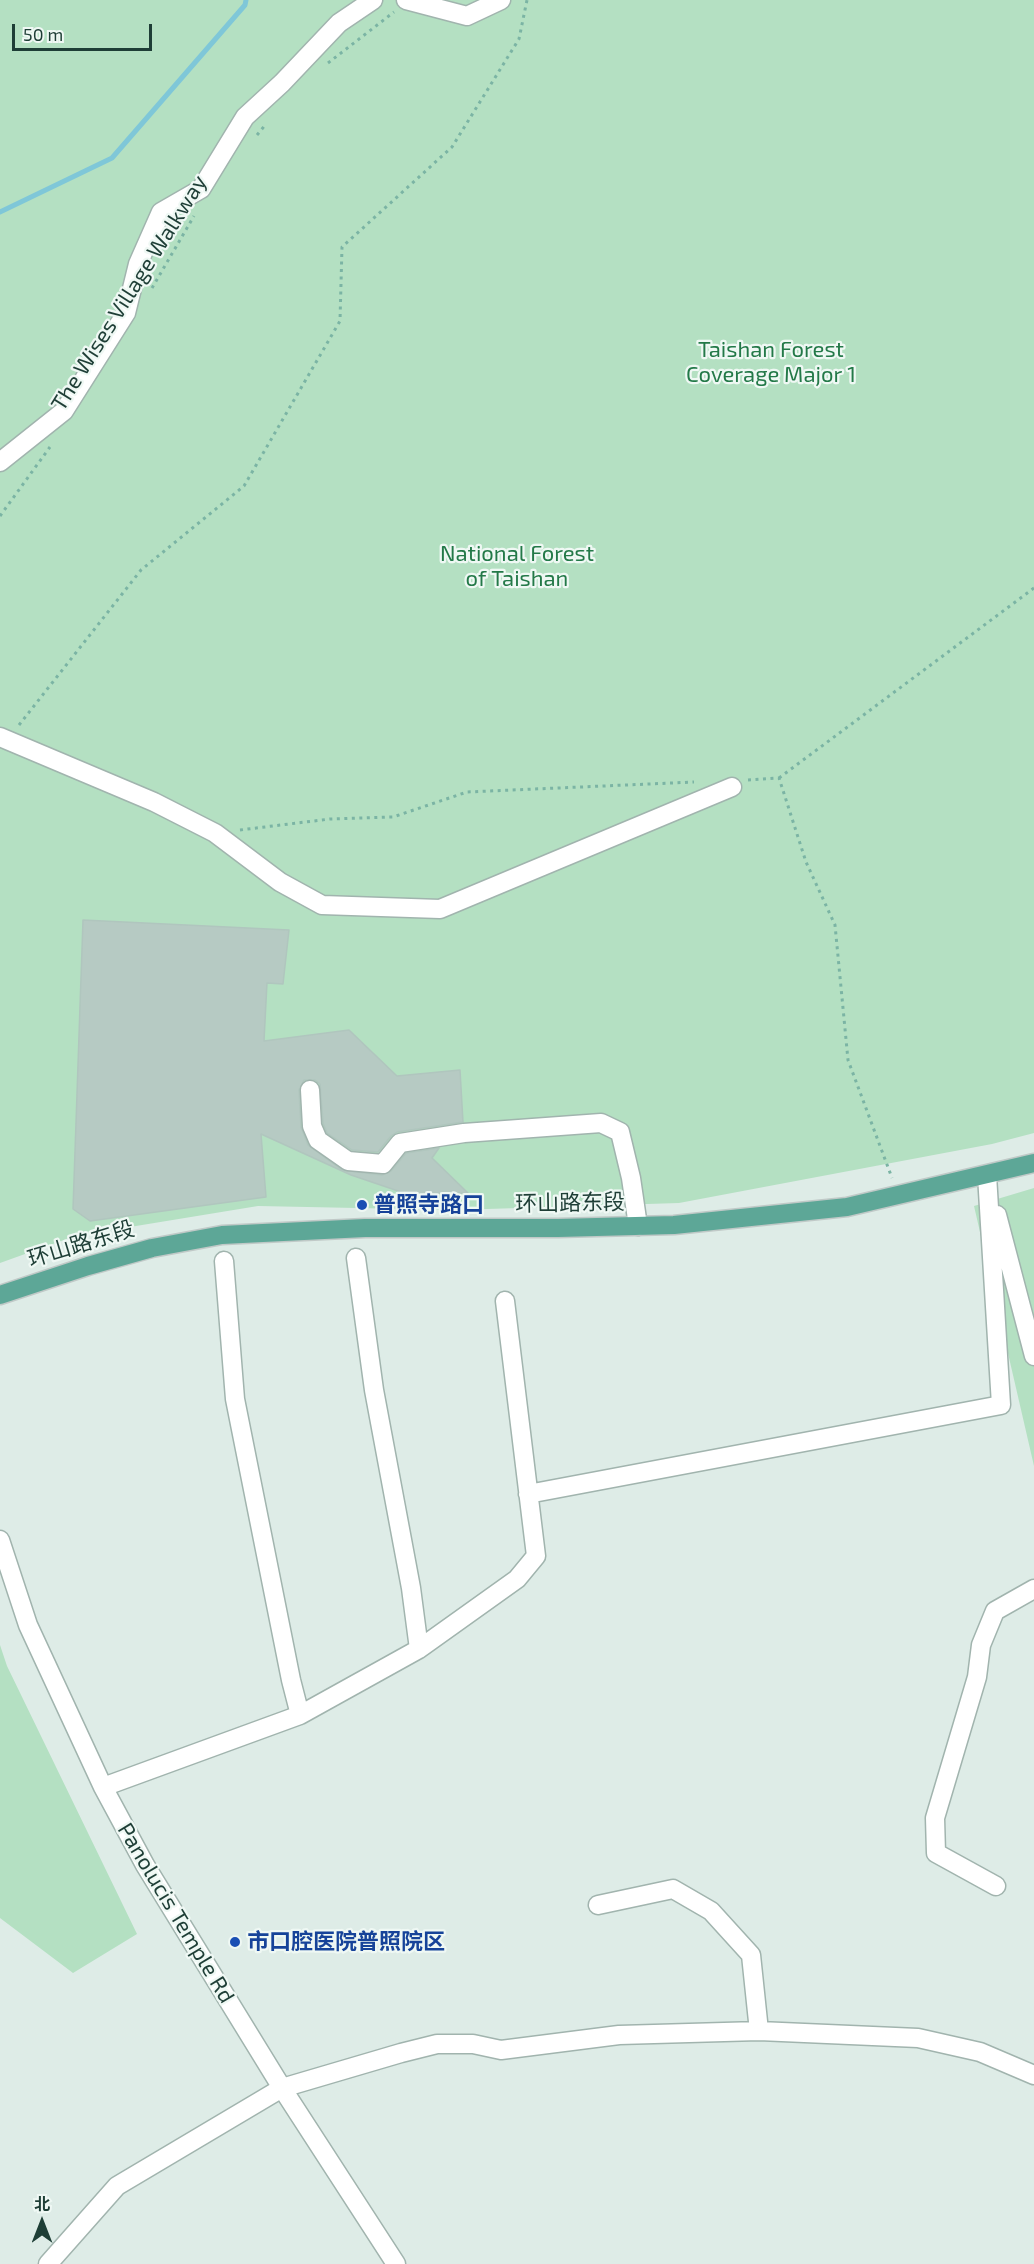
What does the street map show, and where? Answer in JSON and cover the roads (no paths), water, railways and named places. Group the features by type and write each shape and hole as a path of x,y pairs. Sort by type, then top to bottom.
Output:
{"main road":[{"name":"环山路东段","path":"0,1295 152,1248 222,1235 365,1228 674,1225 847,1207 1034,1163"}],"street":[{"path":"0,462 63,411 126,313 138,264 161,212 201,189 245,117 282,83 339,23 373,0"},
{"path":"405,7 467,16 501,0"},
{"path":"3,739 154,802 214,833 280,882 322,905 440,909 732,787"},
{"path":"310,1090 312,1126 318,1140 348,1161 383,1164 400,1143 464,1133 602,1123 620,1132 631,1179 638,1226"},
{"path":"987,1175 1034,1356"},
{"path":"528,1494 1001,1405 987,1175"},
{"path":"356,1258 374,1390 411,1588 419,1649"},
{"path":"224,1261 235,1399 300,1715"},
{"path":"103,1787 300,1715 419,1649 517,1579 536,1556 505,1301"},
{"name":"Panolucis Temple Rd","path":"0,1540 28,1625 103,1787 151,1875 282,2088 396,2264"},
{"path":"996,1886 936,1853 935,1818 976,1677 981,1645 995,1611 1034,1589"},
{"path":"598,1905 673,1888 711,1911 752,1955 759,2031"},
{"path":"48,2264 117,2186 282,2088 437,2044 473,2044 501,2050 619,2035 759,2031 918,2038 980,2052 1034,2074"}],"waterway":[{"path":"0,212 112,158 245,5 246,0"}],"place":[{"name":"普照寺路口","path":"362,1205"},
{"name":"市口腔医院普照院区","path":"235,1942"}],"park label":[{"name":"Taishan Forest Coverage Major 1","path":"771,362"},
{"name":"National Forest of Taishan","path":"517,566"}]}
